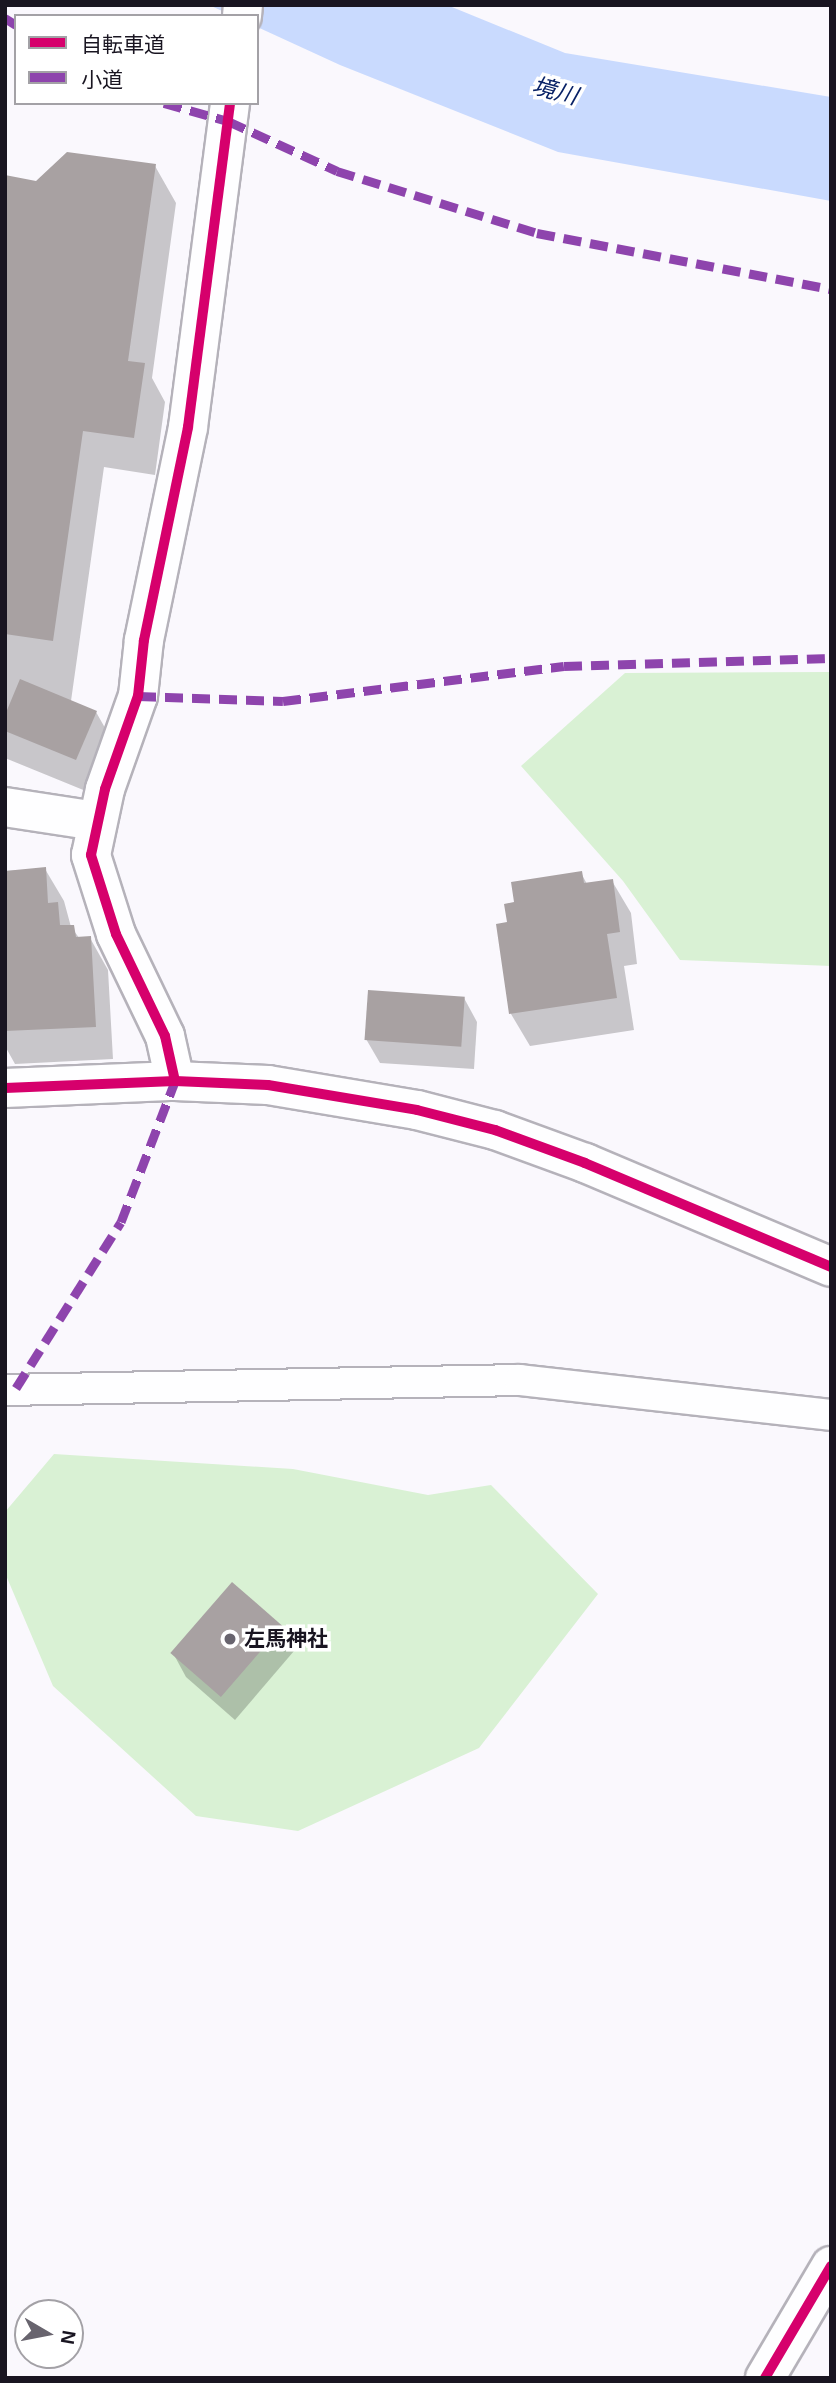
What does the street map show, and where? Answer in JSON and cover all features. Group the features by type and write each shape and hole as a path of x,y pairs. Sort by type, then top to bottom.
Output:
{"street":[{"path":"174,1081 165,1036 116,934 91,855 97,821 138,696 144,640 188,427 230,105"},
{"path":"5,807 97,821"},
{"path":"5,1088 174,1081 268,1085 346,1096 495,1130 831,1267"},
{"path":"765,2378 831,2266"}],"lane":[{"path":"5,1390 520,1380 831,1415"}],"green space":[{"path":"831,672 831,966 680,960 623,881 521,766 625,673"},
{"path":"54,1454 293,1469 428,1495 491,1485 598,1594 479,1748 298,1831 196,1816 53,1686 5,1573 5,1512"}],"water":[{"name":"境川","path":"209,5 447,5 565,53 831,97 831,201 558,152 340,65 259,28 259,14 229,14"}],"building":[{"path":"67,152 156,164 128,361 145,363 134,438 83,431 53,641 5,634 5,175 36,181"},
{"path":"20,679 97,711 76,760 5,731 5,715"},
{"path":"46,867 48,903 58,902 60,925 74,925 76,937 91,936 96,1027 5,1031 5,871"},
{"path":"582,871 584,883 613,879 620,932 607,934 617,998 509,1014 496,924 507,922 504,904 514,902 511,882"},
{"path":"368,990 465,997 461,1047 365,1040"},
{"path":"232,1582 283,1626 221,1697 170,1653"}],"marked path":[{"path":"5,18 14,24"},
{"path":"171,105 228,121 337,171 537,233 831,289"},
{"path":"138,696 283,701 564,666 831,658"},
{"path":"16,1388 121,1222 175,1081"}],"cycle path":[{"path":"175,1081 165,1036 116,934 91,855 105,789 138,696 144,640 188,427 230,105"},
{"path":"5,1088 175,1081 268,1085 417,1110 495,1130 585,1163 831,1267"},
{"path":"765,2378 831,2266"}],"place":[{"name":"左馬神社","path":"230,1639"}]}
